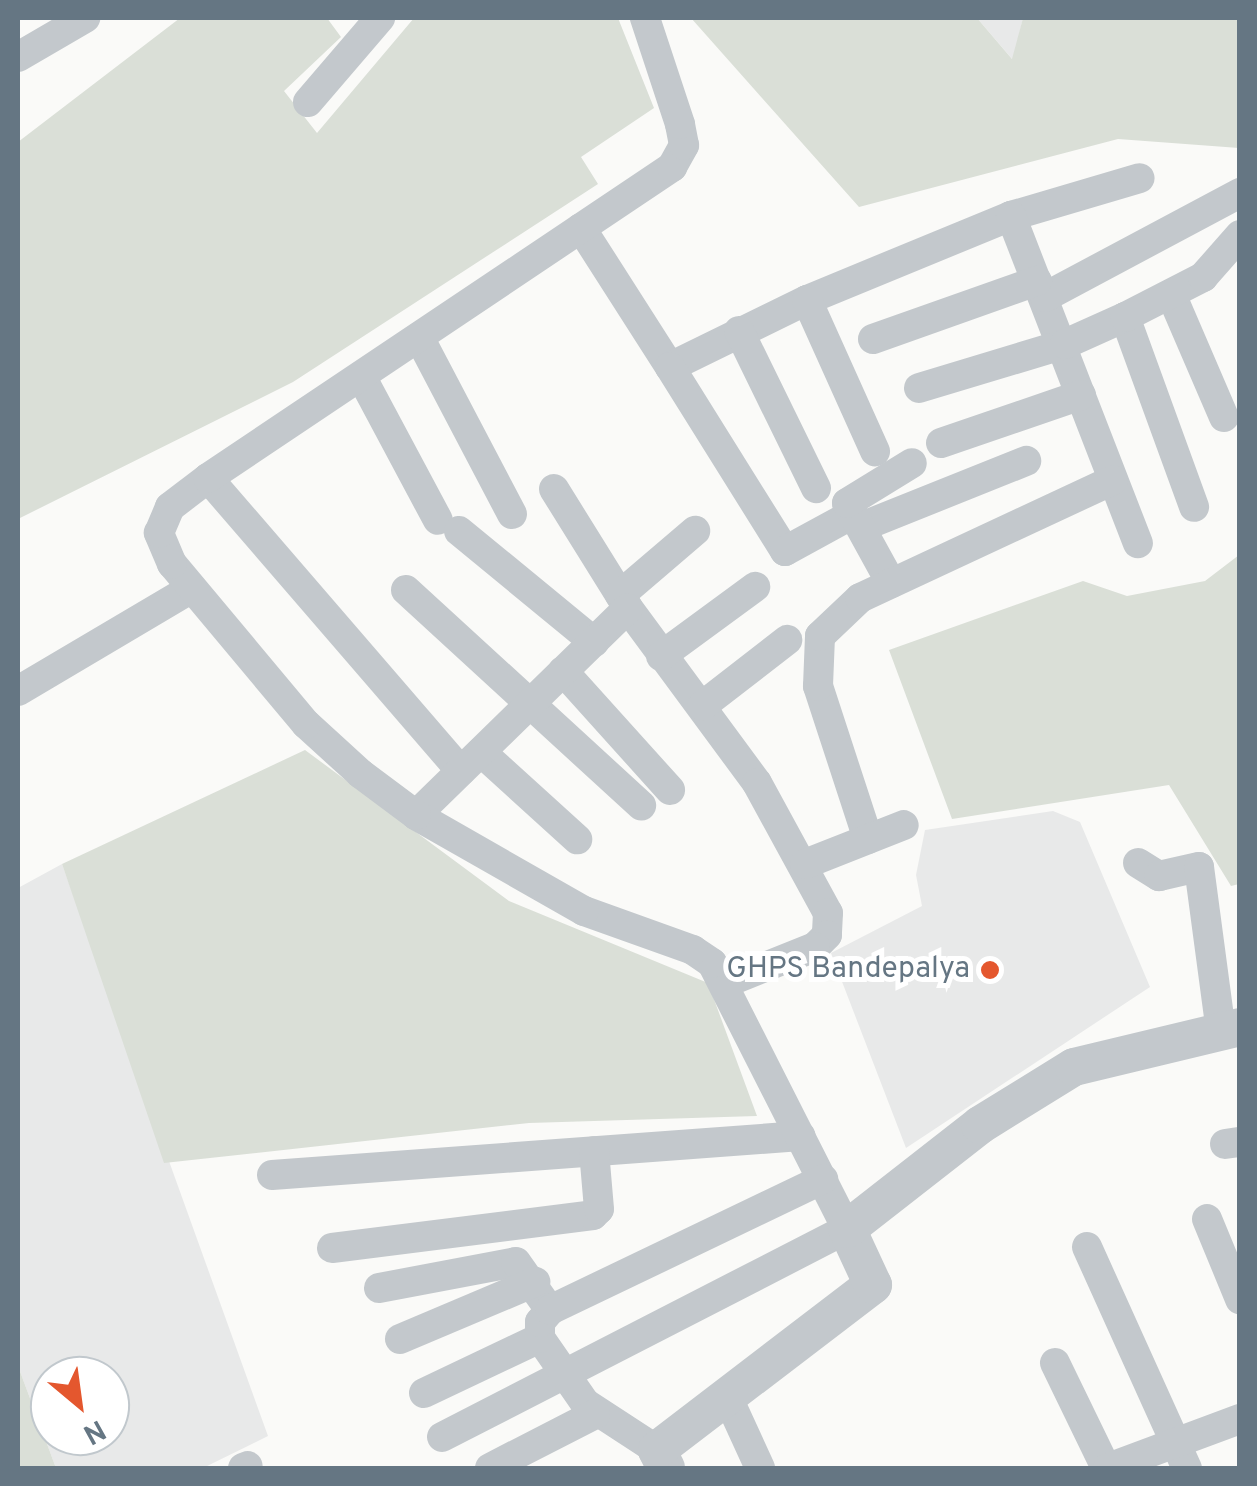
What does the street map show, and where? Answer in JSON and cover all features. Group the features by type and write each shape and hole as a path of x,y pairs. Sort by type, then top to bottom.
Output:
{"street":[{"path":"18,57 85,18"},
{"path":"308,102 380,18"},
{"path":"378,1288 516,1262 536,1282 545,1324 566,1376 595,1414 662,1460 728,1398 874,1284 725,982 693,950 584,911 416,815 306,724 172,564 159,533 170,506 208,478 672,167 684,146 645,18"},
{"path":"670,366 807,300 1012,216 1140,178"},
{"path":"873,340 1041,289 1240,193"},
{"path":"1012,216 1065,344 1138,543"},
{"path":"581,228 785,551 857,520 1026,461"},
{"path":"919,388 1065,344 1125,317 1203,277 1240,235"},
{"path":"1171,294 1224,417"},
{"path":"807,300 875,451"},
{"path":"1125,317 1194,507"},
{"path":"739,332 816,488"},
{"path":"419,338 512,514"},
{"path":"361,376 448,525 594,642"},
{"path":"940,443 1081,395"},
{"path":"892,583 846,503 858,490 912,464"},
{"path":"208,478 471,761 576,839"},
{"path":"868,839 818,686 816,656 820,636 838,613 892,583 1114,480"},
{"path":"554,489 624,601 661,656 702,706 805,864 828,914 828,935 815,946 725,982"},
{"path":"416,815 594,642 624,601 695,531"},
{"path":"661,656 756,587"},
{"path":"18,691 192,588"},
{"path":"406,590 641,805"},
{"path":"702,706 787,640"},
{"path":"564,671 670,790"},
{"path":"805,864 904,825"},
{"path":"442,1437 847,1229 980,1125 1074,1067 1230,1029 1200,867 1159,876 1138,863"},
{"path":"272,1174 801,1136"},
{"path":"332,1248 594,1215 600,1209 594,1151"},
{"path":"424,1393 545,1324 822,1179"},
{"path":"1206,1219 1240,1300"},
{"path":"1086,1247 1188,1468"},
{"path":"400,1339 536,1282"},
{"path":"1054,1363 1107,1468 1174,1440 1240,1419"},
{"path":"728,1398 760,1468"},
{"path":"490,1468 595,1414"}],"shaded area":[{"path":"180,18 327,18 341,37 284,91 317,133 414,18 618,18 654,108 581,157 598,184 293,382 18,519 18,142"},
{"path":"691,18 977,18 1012,59 1023,18 1239,18 1239,148 1118,139 859,207"},
{"path":"977,18 1023,18 1013,60"},
{"path":"1239,555 1239,884 1231,886 1169,785 952,819 889,650 1083,581 1127,596 1205,581"},
{"path":"305,750 509,901 708,983 757,1116 529,1123 164,1163 62,864"},
{"name":"GHPS Bandepalya","path":"1053,811 1080,822 1150,987 906,1148 831,953 922,906 916,875 925,830"},
{"path":"62,864 268,1436 203,1468 56,1468 52,1456 130,1456 130,1356 30,1356 30,1398 18,1366 18,888"},
{"path":"18,1366 30,1398 30,1456 52,1456 56,1468 18,1468"}],"place":[{"name":"GHPS Bandepalya","path":"990,970"}]}
